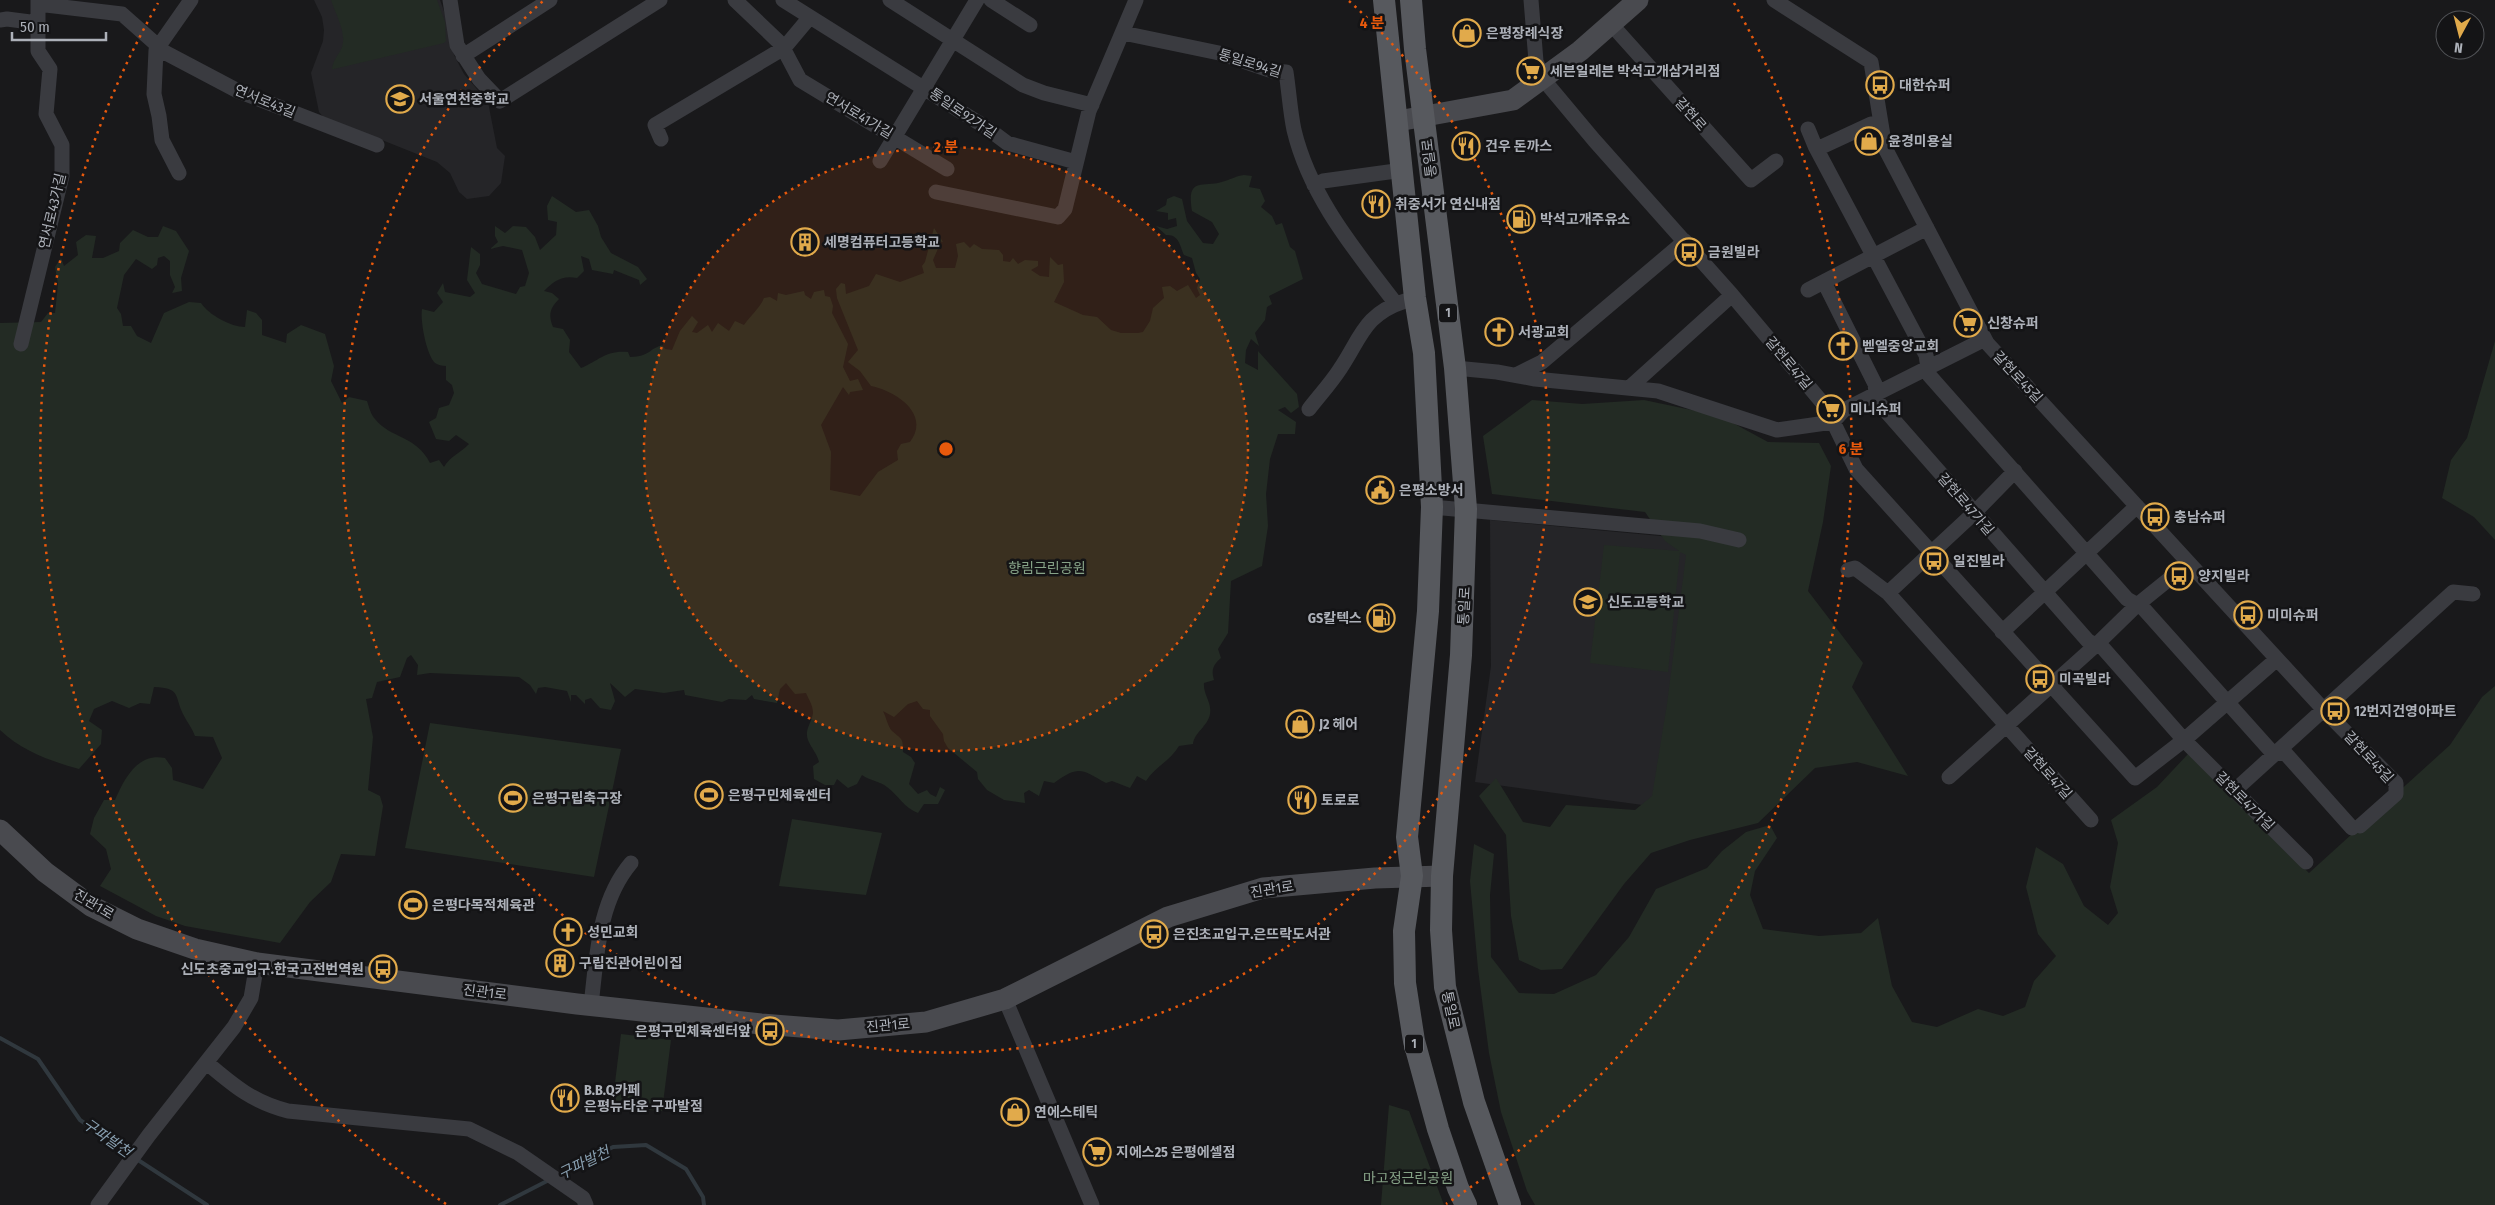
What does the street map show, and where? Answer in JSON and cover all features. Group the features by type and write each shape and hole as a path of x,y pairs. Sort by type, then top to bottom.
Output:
{"main road":[{"name":"통일로","path":"1384,0 1403,170 1406,301 1424,353 1432,507 1428,611 1407,837 1412,876 1404,931 1405,983 1414,1041 1438,1128 1458,1188 1466,1205"},
{"name":"통일로","path":"1411,0 1455,368 1466,509 1461,655 1442,876 1441,930 1445,987 1474,1102 1510,1205"},
{"path":"1398,121 1513,100 1543,79 1638,0"},
{"name":"진관1로","path":"0,830 45,872 91,906 137,929 195,949 257,963 591,1005 761,1024 838,1030 926,1022 1005,1000 1168,917 1263,888 1412,876 1442,876"}],"street":[{"name":"연서로43가길","path":"21,344 62,176 62,145 46,114 50,69 38,51 39,0"},
{"name":"연서로43길","path":"39,0 46,5 122,14 166,53 238,91 377,146"},
{"path":"179,173 164,146 154,94 156,50 191,0"},
{"path":"450,0 458,45 479,79 500,101 660,0"},
{"path":"464,56 550,0"},
{"name":"연서로41가길","path":"735,0 784,48 800,80 948,169"},
{"path":"783,0 924,87"},
{"path":"890,0 1023,85 1044,93 1092,105"},
{"name":"통일로92가길","path":"880,161 977,0"},
{"path":"991,0 1030,25"},
{"path":"936,192 1058,217 1065,209 1092,105 1136,0"},
{"path":"1531,0 1536,61 1543,79"},
{"name":"갈현로45길","path":"1774,0 1871,62 1885,148 1985,339 2324,710 2396,783 2396,794 2356,827 2286,754 2270,750 2143,608 2127,599 1929,375 1926,355 1808,129"},
{"path":"661,139 655,125 784,48 810,17"},
{"path":"0,20 7,19 38,23"},
{"name":"갈현로","path":"1610,24 1751,180 1776,161"},
{"name":"통일로94길","path":"1123,33 1219,53 1272,71 1286,72 1294,130 1314,185 1348,241 1406,301"},
{"name":"갈현로47길","path":"1543,79 1732,295 1826,407 1856,469 2135,778 2184,740"},
{"name":"통일로92가길","path":"924,87 1007,143 1076,162"},
{"path":"1817,149 1871,124 1880,124"},
{"name":"통일로","path":"1314,185 1323,181 1403,170"},
{"path":"1808,290 1875,257 1927,228"},
{"path":"1516,375 1542,362 1685,241"},
{"name":"갈현로47가길","path":"1824,282 1875,384 1877,401 2088,641 2103,648 2184,740 2306,862"},
{"path":"1629,388 1732,295"},
{"path":"1309,409 1335,377 1368,325 1386,307 1406,301"},
{"path":"1455,368 1658,391 1777,430 1833,422 1844,410 1985,339"},
{"path":"1888,593 1974,513 2014,471"},
{"path":"2002,632 2137,506"},
{"path":"1432,507 1700,531 1739,540"},
{"path":"1949,776 2096,645 2137,605 2189,563"},
{"name":"갈현로47길","path":"1848,570 1855,568 1888,593 2091,820"},
{"path":"2234,791 2454,592 2473,594"},
{"path":"2184,740 2277,659"},
{"path":"591,1005 602,920 621,875 631,863"},
{"path":"98,1205 149,1134 234,1027 251,998 257,963"},
{"path":"1005,1000 1092,1205"},
{"path":"206,1063 243,1093 268,1106 288,1111 469,1129 518,1153 585,1202"}],"shaded area":[{"name":"서울연천중학교","path":"314,0 440,0 449,25 454,55 464,74 488,102 497,148 505,156 501,183 489,196 467,199 459,192 450,173 437,162 372,136 327,121 319,112 311,73 323,41 324,30 322,17"},
{"name":"신도고등학교","path":"1490,520 1692,539 1662,796 1650,806 1475,782 1491,666"}],"green space":[{"path":"331,0 437,0 445,22 446,41 332,69 342,47 343,36"},
{"name":"향림근린공원","path":"1244,175 1252,176 1249,187 1260,189 1265,201 1261,207 1272,216 1276,225 1282,223 1290,247 1295,251 1303,279 1269,296 1272,304 1267,307 1265,320 1255,333 1259,346 1251,339 1246,350 1245,363 1258,370 1258,351 1297,394 1299,407 1291,413 1285,407 1278,410 1296,422 1295,434 1278,434 1270,459 1266,494 1268,526 1262,566 1231,581 1228,633 1218,649 1221,658 1213,668 1214,680 1204,683 1210,706 1209,718 1196,736 1193,744 1179,746 1146,781 1137,776 1130,788 1112,781 1106,783 1085,772 1075,771 1054,783 1044,781 1039,796 1029,790 1024,793 1025,803 1004,800 987,790 978,779 977,772 948,748 943,734 930,716 930,710 923,709 917,701 908,704 894,717 883,711 891,729 901,739 903,752 911,757 915,763 909,784 918,794 927,790 936,797 940,787 945,790 938,804 924,804 918,813 905,805 884,785 862,775 857,784 848,788 837,779 834,785 825,785 814,779 813,766 819,762 807,736 813,713 811,703 806,693 795,694 786,683 780,689 777,703 754,699 752,695 746,700 729,699 722,702 685,695 684,690 664,693 635,689 625,697 610,683 615,701 611,710 600,708 591,698 585,700 585,704 576,695 571,695 571,702 567,691 545,687 538,688 536,694 530,685 519,677 430,673 417,675 418,665 411,655 407,658 400,677 377,682 372,698 366,699 373,737 368,790 380,796 383,806 375,856 341,854 331,882 310,902 280,943 185,926 156,916 100,886 111,869 106,849 90,834 94,818 104,800 115,800 133,769 147,759 155,757 165,758 172,768 173,780 203,789 222,758 213,737 195,736 173,691 154,687 150,704 140,703 129,708 112,701 94,709 89,721 102,730 101,744 79,769 37,754 18,744 0,730 0,323 41,322 48,313 55,313 58,284 55,267 61,258 64,266 78,255 76,242 86,235 96,236 92,258 103,258 119,251 120,243 133,230 148,237 158,237 163,226 176,231 189,251 181,278 182,291 172,293 175,287 170,275 170,261 164,256 158,258 157,265 152,269 136,259 124,275 117,308 121,314 123,326 131,326 137,336 151,343 164,313 189,302 201,303 215,316 227,323 245,327 247,310 256,313 262,320 262,335 286,343 287,334 301,325 325,334 334,366 331,381 342,403 349,397 367,401 372,415 381,425 418,447 430,463 439,460 444,467 449,460 469,444 456,435 449,441 436,439 429,422 436,418 439,408 449,405 454,393 452,385 446,380 446,366 435,363 426,345 422,309 434,312 443,302 437,293 443,283 445,292 470,297 475,293 467,280 471,247 480,254 480,265 476,273 482,284 516,294 520,287 525,286 529,273 522,250 503,246 490,249 498,242 495,236 495,226 505,233 513,226 526,227 535,237 540,250 556,235 557,222 548,220 547,206 552,196 576,212 589,210 598,226 601,237 611,253 638,267 647,279 640,285 639,280 614,270 613,274 592,270 589,259 581,256 584,271 577,278 567,277 559,280 551,284 544,291 552,293 559,299 550,315 551,323 553,327 563,329 570,340 569,352 581,368 608,354 628,352 630,357 637,356 662,345 665,349 672,350 680,331 692,316 698,322 692,332 697,333 708,325 712,332 718,323 729,331 735,321 744,325 764,298 770,297 777,301 778,293 786,295 804,291 805,295 811,299 814,292 824,290 825,296 830,297 833,306 832,313 848,344 843,367 850,381 858,379 863,390 850,392 849,395 843,387 821,425 831,452 830,490 860,496 878,472 898,460 897,451 901,444 910,442 915,432 916,422 908,405 891,393 871,386 860,371 848,362 858,350 837,298 836,289 841,283 845,284 846,294 869,286 876,274 900,282 924,273 922,266 925,262 934,228 943,242 938,241 940,244 933,260 936,268 955,268 958,256 956,244 964,242 970,248 974,244 982,249 999,250 1003,255 1003,261 1010,262 1013,258 1018,264 1025,260 1038,261 1038,266 1031,270 1040,276 1049,277 1050,257 1058,265 1063,264 1064,282 1054,302 1083,315 1097,317 1111,330 1121,333 1143,332 1150,321 1153,308 1164,298 1162,287 1170,286 1177,291 1188,285 1196,298 1200,295 1197,288 1200,279 1196,273 1192,258 1184,255 1180,244 1174,236 1166,235 1156,226 1167,229 1177,226 1176,218 1168,220 1168,213 1156,211 1166,205 1167,199 1174,196 1182,199 1187,221 1203,243 1213,244 1219,234 1212,222 1192,211 1192,192 1198,185 1217,183"},
{"path":"2495,341 2495,540 2474,517 2442,498 2451,460 2467,438"},
{"path":"1532,400 1582,404 1644,400 1720,416 1768,442 1819,443 1831,466 1823,522 1808,591 1863,663 1852,687 1908,776 1857,762 1815,768 1758,823 1690,840 1651,853 1624,884 1562,969 1541,970 1519,960 1511,916 1506,835 1479,796 1496,778 1523,822 1550,827 1566,805 1635,810 1652,796 1667,704 1686,555 1680,552 1668,672 1590,663 1604,545 1679,551 1665,541 1645,512 1492,494 1483,436"},
{"path":"2495,686 2495,1205 1535,1205 1527,1191 1501,1112 1489,1053 1478,969 1470,881 1474,844 1494,854 1490,895 1491,957 1519,993 1554,994 1596,975 1629,937 1656,889 1707,868 1722,851 1746,832 1770,825 1777,838 1755,871 1750,895 1763,929 1819,936 1861,933 1878,918 1892,986 1912,1022 1937,1027 1978,1009 2003,1016 2025,1007 2034,981 2056,956 2038,934 2026,887 2036,847 2063,864 2084,906 2108,925 2118,913 2110,887 2118,843 2111,820 2157,787 2188,754 2309,873 2450,745 2482,697"},
{"name":"은평구립축구장","path":"430,723 621,749 594,877 405,848"},
{"path":"792,819 882,833 866,895 779,886"},
{"path":"621,1034 671,1040 662,1111 612,1107"},
{"name":"마고정근린공원","path":"1389,1105 1409,1111 1444,1205 1381,1205"}],"waterway":[{"name":"구파발천","path":"0,1038 38,1059 80,1120 130,1154"},
{"name":"구파발천","path":"558,1175 613,1147 646,1145 686,1169 703,1197 704,1205"},
{"name":"구파발천","path":"135,1158 207,1205"},
{"name":"구파발천","path":"500,1205 549,1180"}],"place":[{"name":"은평장례식장","path":"1467,33"},
{"name":"세븐일레븐 박석고개삼거리점","path":"1531,71"},
{"name":"대한슈퍼","path":"1880,85"},
{"name":"서울연천중학교","path":"400,99"},
{"name":"윤경미용실","path":"1869,141"},
{"name":"건우 돈까스","path":"1466,146"},
{"name":"취중서가 연신내점","path":"1376,204"},
{"name":"박석고개주유소","path":"1521,219"},
{"name":"세명컴퓨터고등학교","path":"805,242"},
{"name":"금원빌라","path":"1689,252"},
{"name":"신창슈퍼","path":"1968,323"},
{"name":"서광교회","path":"1499,332"},
{"name":"벧엘중앙교회","path":"1843,346"},
{"name":"미니슈퍼","path":"1831,409"},
{"name":"은평소방서","path":"1380,490"},
{"name":"충남슈퍼","path":"2155,517"},
{"name":"일진빌라","path":"1934,561"},
{"name":"양지빌라","path":"2179,576"},
{"name":"신도고등학교","path":"1588,602"},
{"name":"미미슈퍼","path":"2248,615"},
{"name":"GS칼텍스","path":"1381,618"},
{"name":"미곡빌라","path":"2040,679"},
{"name":"12번지건영아파트","path":"2335,711"},
{"name":"J2 헤어","path":"1300,724"},
{"name":"은평구민체육센터","path":"709,795"},
{"name":"은평구립축구장","path":"513,798"},
{"name":"토로로","path":"1302,800"},
{"name":"은평다목적체육관","path":"413,905"},
{"name":"성민교회","path":"568,932"},
{"name":"은진초교입구.은뜨락도서관","path":"1154,934"},
{"name":"구립진관어린이집","path":"560,963"},
{"name":"신도초중교입구.한국고전번역원","path":"383,969"},
{"name":"은평구민체육센터앞","path":"770,1031"},
{"name":"B.B.Q카페 은평뉴타운 구파발점","path":"565,1098"},
{"name":"연에스테틱","path":"1015,1112"},
{"name":"지에스25 은평에셀점","path":"1097,1152"}]}
